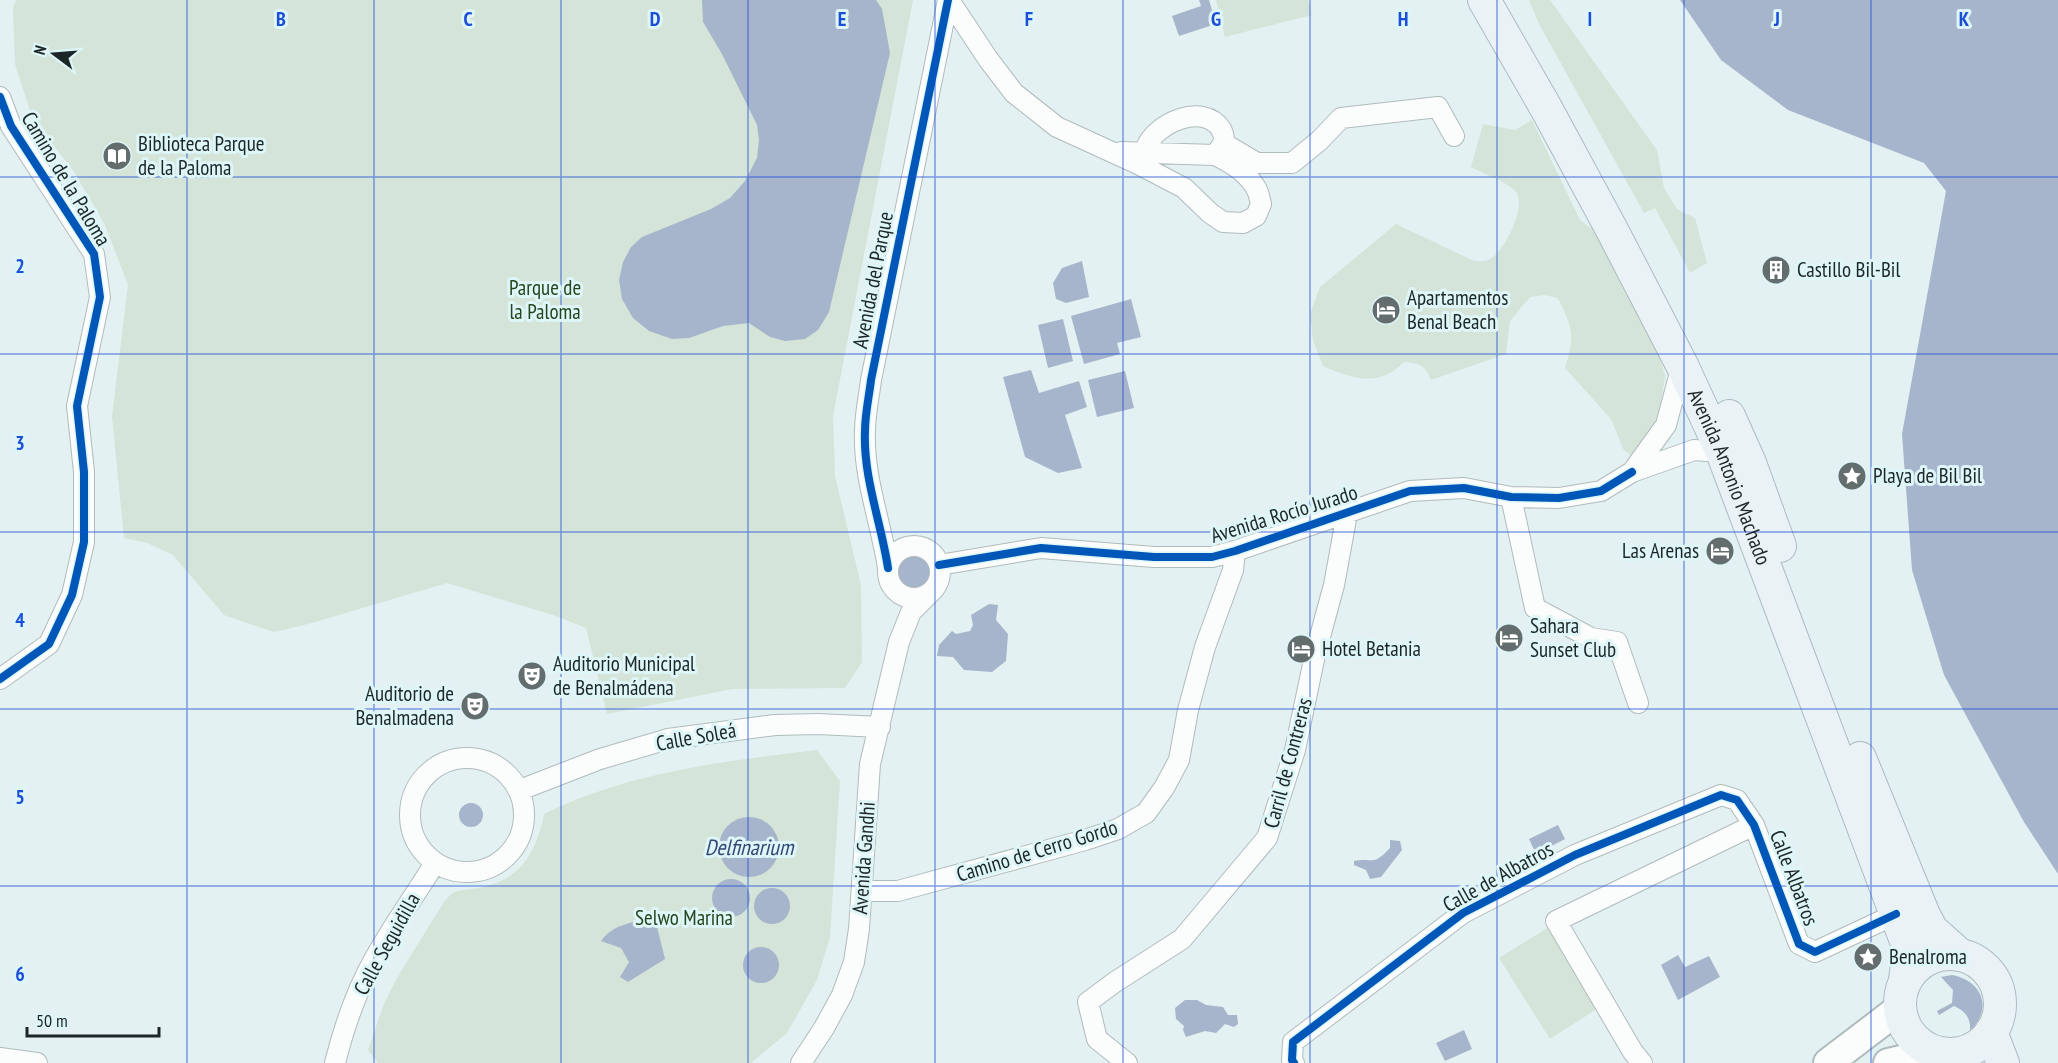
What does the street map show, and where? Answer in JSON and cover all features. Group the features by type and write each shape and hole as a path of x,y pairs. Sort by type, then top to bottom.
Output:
{"main road":[{"name":"Avenida Antonio Machado","path":"1484,0 1607,220 1682,365 1722,452 1909,949 1903,994"},
{"name":"Avenida Antonio Machado","path":"1508,0 1630,219 1720,398 1750,464 1860,760 1924,915 1932,930 1960,955"},
{"path":"1944,954 1960,955 1975,961 1987,971 1996,985 2000,1001 1998,1017 1991,1032 1970,1050 1953,1056 1923,1047 1911,1036 1903,1023 1903,994 1915,968 1929,959 1944,954"},
{"path":"1991,1032 2003,1063"}],"street":[{"path":"948,0 1014,93 1057,127 1184,188 1223,222 1243,223 1256,216 1261,204 1257,190 1219,149"},
{"name":"Avenida del Parque","path":"888,568 884,537 870,483 864,432 871,380 948,0"},
{"name":"Camino de la Paloma","path":"0,97 11,126 94,254 100,297 77,406 84,472 84,542 72,595 49,644 0,679"},
{"path":"1106,151 1153,154 1219,149 1257,163 1292,163 1319,141 1341,118 1438,107 1454,136"},
{"path":"1153,154 1146,148 1161,129 1175,120 1190,116 1207,118 1219,126 1224,135 1219,149"},
{"name":"Avenida Rocío Jurado","path":"1632,472 1666,425 1682,365"},
{"name":"Avenida Rocío Jurado","path":"939,564 1041,548 1154,557 1212,557 1347,514 1410,491 1464,488 1511,498 1559,498 1601,491 1632,472 1694,450 1722,452"},
{"path":"1511,498 1535,608 1591,638 1617,642 1638,703"},
{"name":"Carril de Contreras","path":"1128,1063 1096,1040 1088,1002 1182,939 1267,838 1295,750 1315,655 1334,585 1347,514"},
{"name":"Avenida del Parque","path":"877,515 902,548"},
{"path":"920,546 935,556 939,564 938,582 927,595 910,598 894,590 890,584 888,568 895,553 902,548 920,546"},
{"name":"Camino de Cerro Gordo","path":"862,891 898,891 1085,840 1118,829 1146,813 1164,788 1179,760 1188,710 1205,647 1233,570 1235,551"},
{"name":"Avenida Gandhi","path":"801,1063 842,995 854,962 862,891 870,764 899,642 911,612 934,589"},
{"name":"Avenida Gandhi","path":"894,590 898,600 899,642"},
{"name":"Calle Soleá","path":"520,790 600,759 668,739 775,725 818,724 880,728"},
{"path":"469,756 492,762 513,779 520,790 525,808 522,831 509,854 486,870 460,872 435,863 418,846 410,822 411,798 425,774 444,761 469,756"},
{"name":"Calle de Albatros","path":"1294,1063 1292,1060 1293,1042 1473,907 1575,855 1721,795 1737,800 1754,825"},
{"name":"Calle Albatros","path":"1637,1058 1556,921 1754,825 1799,944 1815,952 1896,914"},
{"name":"Calle Seguidilla","path":"335,1063 354,1003 374,960 435,863"},
{"path":"1828,1063 1903,994"},
{"path":"1888,1063 1953,1056"},
{"path":"0,1058 37,1063"}],"green space":[{"name":"Parque de la Paloma","path":"16,0 913,0 833,416 835,476 861,585 862,662 845,688 732,689 607,714 586,628 553,615 447,583 274,632 224,615 173,555 147,543 124,538 112,416 128,285 105,225 74,172 32,117 15,64 13,8"},
{"path":"1216,0 1308,0 1312,15 1225,37"},
{"path":"1529,0 1550,0 1657,150 1664,188 1677,209 1695,218 1707,263 1690,273 1655,208 1644,213 1539,24"},
{"path":"1532,120 1580,220 1595,231 1658,351 1665,376 1661,403 1652,433 1630,455 1623,449 1611,419 1565,368 1571,332 1558,298 1544,295 1531,297 1523,305 1510,321 1506,354 1431,380 1421,366 1404,362 1385,375 1375,378 1365,379 1345,375 1323,366 1313,340 1310,314 1320,287 1396,224 1474,261 1487,261 1501,249 1516,218 1519,199 1512,188 1471,167 1483,124 1515,130"},
{"name":"Selwo Marina","path":"817,750 840,781 830,937 817,980 787,1033 751,1063 378,1063 368,1050 390,992 406,962 444,903 453,893 497,883 518,869 532,851 544,814 576,800 643,778 713,764"},
{"path":"1549,927 1600,1007 1550,1039 1499,958"}],"water":[{"path":"702,0 876,0 882,9 890,53 829,312 818,330 805,339 785,341 770,337 749,323 723,326 689,338 672,339 649,331 633,318 622,299 619,280 623,262 631,247 642,237 711,209 730,198 745,181 757,158 759,140 757,125 722,54 703,22"},
{"path":"1199,0 1209,0 1216,24 1179,36 1172,16 1201,6"},
{"path":"1680,0 2058,0 2058,874 2024,822 1944,675 1912,570 1902,434 1946,191 1924,163 1788,110 1721,60"},
{"path":"1082,261 1089,297 1066,303 1056,299 1053,283 1062,268"},
{"path":"1131,299 1141,337 1117,343 1120,354 1084,364 1071,316"},
{"path":"1063,319 1073,361 1048,368 1038,325"},
{"path":"1031,370 1039,393 1079,381 1087,407 1065,415 1082,468 1058,473 1025,457 1003,377"},
{"path":"1125,371 1134,408 1097,417 1088,380"},
{"path":"914,550 929,556 935,571 929,586 914,592 899,586 893,571 899,556"},
{"path":"989,604 998,605 996,620 1008,634 1006,661 992,672 964,670 953,657 937,656 939,645 952,631 956,634 970,631 973,625 971,615"},
{"path":"471,803 480,806 483,815 480,824 471,827 462,824 459,815 462,806"},
{"name":"Delfinarium","path":"749,817 766,822 774,830 779,847 774,864 766,872 749,877 732,872 724,864 719,847 724,830 732,822"},
{"path":"1558,825 1565,839 1536,854 1529,839"},
{"path":"1390,840 1400,841 1402,850 1381,877 1370,879 1366,870 1354,865 1354,861 1373,860 1380,857 1390,848"},
{"name":"Delfinarium","path":"731,879 744,885 750,898 744,911 731,917 718,911 712,898 718,885"},
{"name":"Delfinarium","path":"772,888 785,893 790,906 785,919 772,924 759,919 754,906 759,893"},
{"path":"655,919 665,959 628,982 620,977 629,962 621,948 601,941 618,927 632,922"},
{"path":"761,947 773,953 779,965 773,977 761,983 749,977 743,965 749,953"},
{"path":"1678,955 1685,967 1709,956 1720,977 1678,1000 1661,965"},
{"path":"1952,975 1971,983 1981,997 1983,1005 1981,1014 1970,1031 1967,1016 1958,1008 1954,1006 1939,1015 1937,1011 1952,1003 1953,990 1941,977"},
{"path":"1185,1000 1197,1000 1206,1005 1223,1007 1228,1015 1237,1015 1238,1024 1234,1027 1225,1024 1216,1033 1205,1031 1186,1037 1184,1026 1176,1019 1175,1008"},
{"path":"1464,1030 1472,1049 1445,1061 1436,1043"}],"cycle path":[{"path":"888,568 867,465 866,418 871,380 948,0"},
{"path":"0,97 11,126 94,254 100,297 77,406 84,472 84,542 72,595 49,644 0,679"},
{"path":"939,565 1041,548 1154,557 1212,557 1410,491 1464,488 1511,497 1559,498 1601,491 1632,472"},
{"path":"1294,1063 1292,1060 1293,1042 1463,913 1575,855 1721,795 1737,800 1754,825 1799,944 1815,952 1896,914"}],"place":[{"name":"Biblioteca Parque de la Paloma","path":"117,156"},
{"name":"Castillo Bil-Bil","path":"1776,270"},
{"name":"Apartamentos Benal Beach","path":"1386,310"},
{"name":"Playa de Bil Bil","path":"1852,476"},
{"name":"Las Arenas","path":"1720,551"},
{"name":"Sahara Sunset Club","path":"1509,638"},
{"name":"Hotel Betania","path":"1301,649"},
{"name":"Auditorio Municipal de Benalmádena","path":"532,676"},
{"name":"Auditorio de Benalmadena","path":"475,706"},
{"name":"Benalroma","path":"1868,957"}]}
